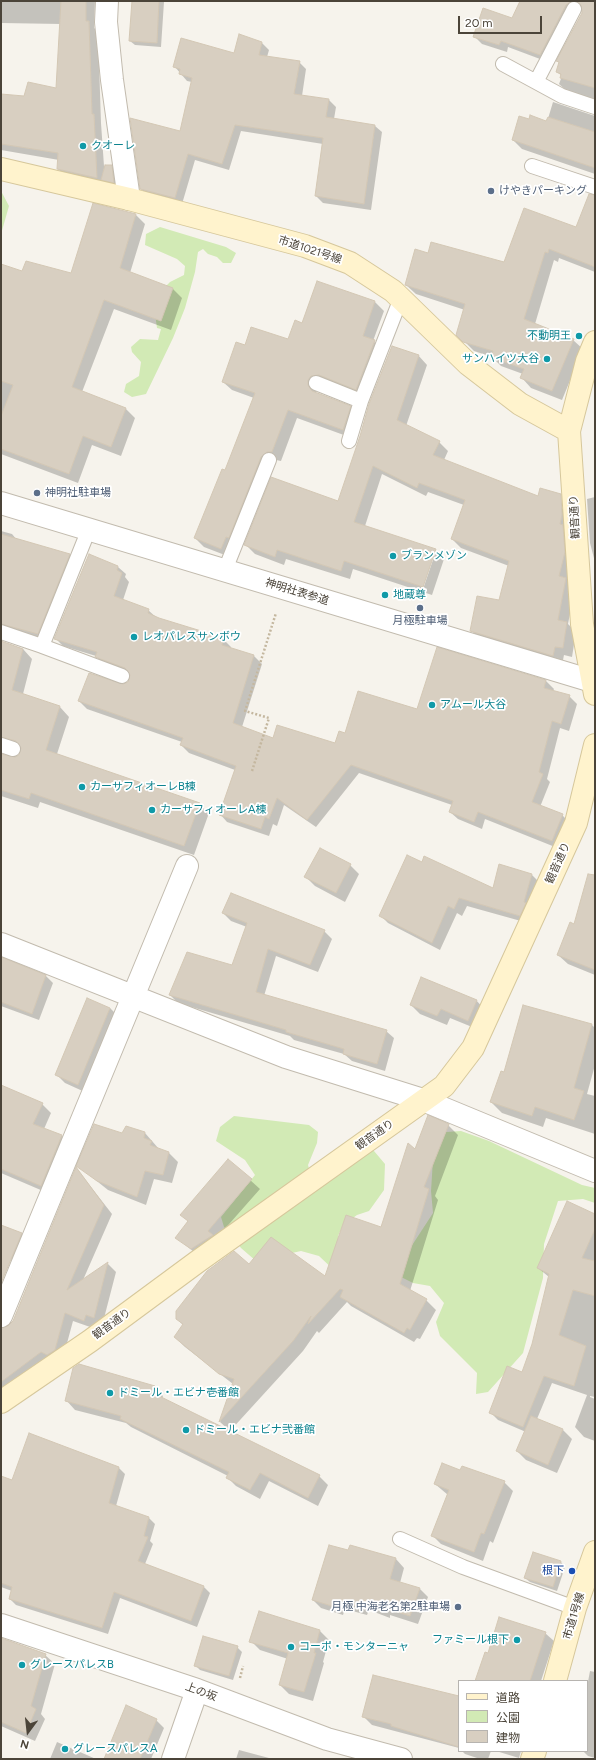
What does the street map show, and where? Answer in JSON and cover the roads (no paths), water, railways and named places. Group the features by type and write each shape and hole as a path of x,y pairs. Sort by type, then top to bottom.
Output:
{"main road":[{"name":"市道1021号線","path":"1,169 129,199 305,246 350,263 393,291 480,372 520,404 569,431"},
{"name":"観音通り","path":"594,687 569,431 587,361 595,342"},
{"name":"観音通り","path":"1,1402 90,1341 197,1262 444,1086 473,1048 576,823 591,777 595,745"},
{"name":"市道1号線","path":"555,1680 575,1608 595,1552"}],"street":[{"path":"107,1 106,22 112,80 129,199"},
{"name":"神明社表参道","path":"1,503 284,588 594,687"},
{"path":"1,1316 134,998 187,866"},
{"path":"1,944 286,1057 423,1100 595,1171"},
{"name":"上の坂","path":"1,1625 197,1690 326,1739 401,1759"},
{"path":"173,1759 197,1690"}],"lane":[{"path":"536,82 574,9"},
{"path":"503,64 562,96 595,107"},
{"path":"532,166 595,187"},
{"path":"348,441 361,401 401,298"},
{"path":"316,382 361,401"},
{"path":"225,570 269,460"},
{"path":"42,646 89,529"},
{"path":"1,632 122,676"},
{"path":"400,1539 463,1567 575,1608"}],"place":[{"name":"クオーレ","path":"83,146"},
{"name":"けやきパーキング","path":"491,191"},
{"name":"不動明王","path":"579,336"},
{"name":"サンハイツ大谷","path":"547,359"},
{"name":"神明社駐車場","path":"37,493"},
{"name":"ブランメゾン","path":"393,556"},
{"name":"地蔵尊","path":"385,595"},
{"name":"月極駐車場","path":"420,608"},
{"name":"レオパレスサンボウ","path":"134,637"},
{"name":"アムール大谷","path":"432,705"},
{"name":"カーサフィオーレB棟","path":"82,787"},
{"name":"カーサフィオーレA棟","path":"152,810"},
{"name":"ドミール・エビナ壱番館","path":"110,1393"},
{"name":"ドミール・エビナ弐番館","path":"186,1430"},
{"name":"根下","path":"572,1571"},
{"name":"月極 中海老名第2駐車場","path":"458,1607"},
{"name":"ファミール根下","path":"517,1640"},
{"name":"コーポ・モンターニャ","path":"291,1647"},
{"name":"グレースパレスB","path":"22,1665"},
{"name":"グレースパレスA","path":"65,1749"}]}
